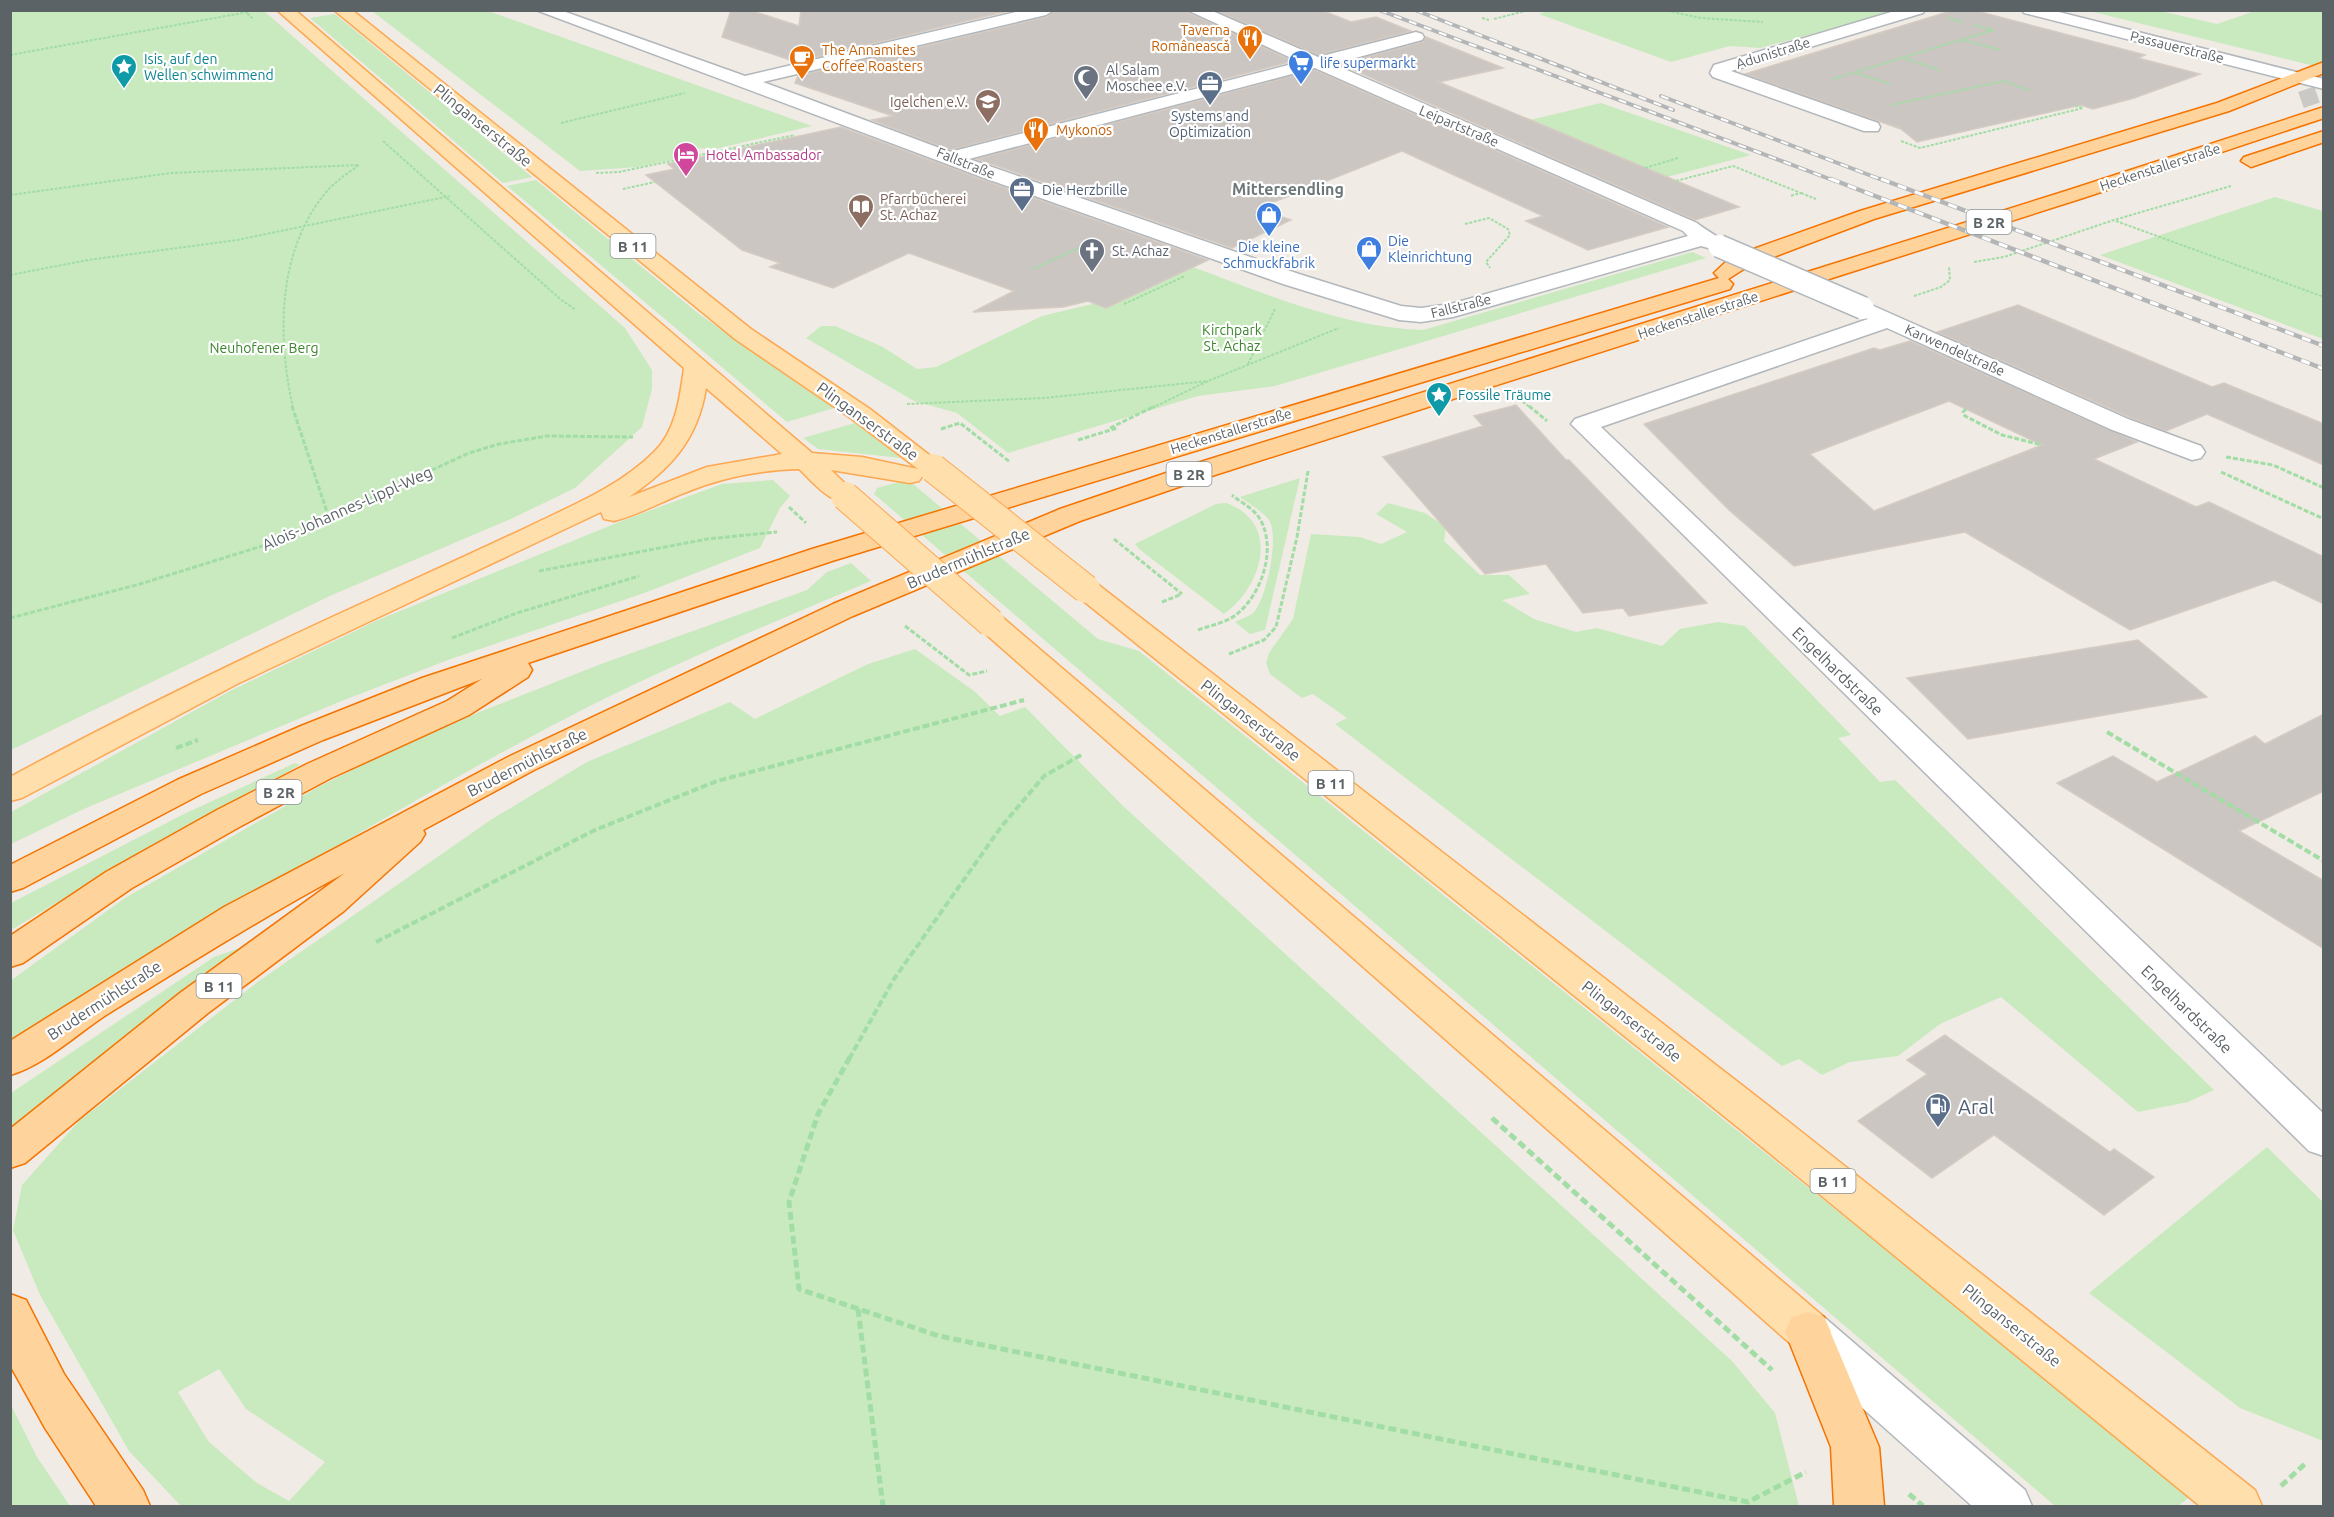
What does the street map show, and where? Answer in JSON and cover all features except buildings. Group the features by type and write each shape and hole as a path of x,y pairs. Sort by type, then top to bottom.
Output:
{"highway":[{"path":"1702,290 1739,262 1867,215 2183,120 2324,67"},
{"name":"Heckenstallerstraße","path":"1975,205 2301,100"},
{"name":"Heckenstallerstraße","path":"1070,515 1184,476 1653,329 2324,112"},
{"path":"2230,167 2324,136"},
{"path":"1653,329 1713,324 2018,235"},
{"name":"Heckenstallerstraße","path":"556,644 822,555 1816,255"},
{"name":"Brudermühlstraße","path":"10,1061 68,1021 237,915 333,862 424,818 522,763 746,654 843,610 1070,515"},
{"name":"B 2R","path":"10,880 189,787 312,733 433,685 556,644"},
{"name":"B 2R","path":"10,954 119,880 319,771 458,708 556,644"},
{"name":"B 11","path":"10,1152 195,1003 312,920 377,867 424,818"},
{"path":"10,871 51,857"},
{"path":"10,1313 19,1336 69,1426 124,1506"},
{"path":"1808,1331 1855,1447 1859,1506"}],"main road":[{"path":"285,10 1808,1331"},
{"name":"Plinganserstraße","path":"342,10 743,334 861,414 922,472 972,498 1755,1118 2237,1506"},
{"path":"10,791 186,697 604,500 639,479 665,456 678,438 693,395 696,366"},
{"path":"433,582 522,551 688,482 743,468 805,461 922,472"}],"street":[{"name":"Fallstraße","path":"544,10 952,157 994,175 1291,279 1384,309 1421,315 1436,314 1528,288 1711,242"},
{"path":"742,82 1046,10"},
{"name":"Leipartstraße","path":"1195,10 1312,63 1620,195 1690,227 1711,242"},
{"name":"Adunistraße","path":"1871,127 1719,73 1720,69 1917,10"},
{"name":"Passauerstraße","path":"2030,10 2324,84"},
{"path":"952,157 1416,37"},
{"name":"Karwendelstraße","path":"1711,242 2119,424 2192,452"},
{"path":"1584,424 1888,320"},
{"name":"Engelhardstraße","path":"1584,424 2324,1140"},
{"path":"1808,1331 2007,1506"}],"path":[{"path":"1494,19 1529,10"},
{"path":"1663,10 1701,18 1770,22"},
{"path":"10,55 246,12"},
{"path":"1482,18 1489,20"},
{"path":"1831,80 1993,30 1974,25"},
{"path":"1962,40 2001,50"},
{"path":"1902,58 1940,70"},
{"path":"1855,72 1891,84"},
{"path":"1891,105 2004,81 2031,91"},
{"path":"561,123 742,82"},
{"path":"1871,127 1871,130 1920,148 2083,108 2076,106"},
{"path":"545,176 619,172 792,136 850,120"},
{"path":"1644,168 1678,158"},
{"path":"10,195 171,173 359,165 327,190 304,228 287,283 282,319 285,360 293,408 329,518"},
{"path":"1676,181 1733,166 1800,193 1790,196"},
{"path":"623,189 655,182"},
{"path":"10,275 88,260 199,246 304,228 447,197"},
{"path":"1465,224 1489,218 1508,229 1510,235 1486,262 1490,268 1528,288"},
{"path":"2114,220 2324,297"},
{"path":"1032,269 1085,246 1131,222"},
{"path":"1085,246 1094,249"},
{"path":"1124,304 1226,256"},
{"path":"1912,297 1941,287 1950,280 1949,267"},
{"path":"1174,276 1179,278"},
{"path":"1247,364 1291,279"},
{"path":"1102,432 1208,381 1384,309"},
{"path":"907,404 1056,398 1208,381"},
{"path":"1519,399 1544,421 1584,424"},
{"path":"1966,409 1963,412 1965,416 1991,429 2022,442 2042,445"},
{"path":"937,430 960,423 1010,462"},
{"name":"Alois-Johannes-Lippl-Weg","path":"10,618 68,605 275,542 469,453 499,444 547,436 635,437"},
{"path":"2192,452 2273,465 2324,488"},
{"path":"2192,452 2225,475 2324,519"},
{"path":"1228,654 1264,640 1276,627 1298,537 1308,470"},
{"path":"1198,630 1235,615 1252,600 1263,573 1267,538 1257,515 1224,491"},
{"path":"789,507 808,525"},
{"path":"1114,539 1182,594 1161,602"},
{"path":"905,626 933,645 969,675 994,669"},
{"path":"376,942 595,830 717,782 1030,699"},
{"path":"2108,732 2324,861"},
{"path":"1088,751 1044,776 1001,827 894,979 818,1114 789,1202 799,1289 939,1336 1747,1504 1855,1447"},
{"path":"858,1309 883,1506"}],"green space":[{"name":"Neuhofener Berg","path":"11,10 264,11 625,328 652,370 652,389 642,427 575,488 513,518 332,595 11,750"},
{"path":"1551,10 1897,11 1760,48 1730,46 1671,62 1539,14"},
{"path":"372,11 488,11 812,126 715,149 691,148 688,156 639,167 580,171"},
{"path":"2089,11 2160,11 2217,24 2255,11 2323,11 2323,68"},
{"path":"335,14 532,177 503,183 310,18"},
{"path":"1601,103 1751,155 1667,177 1530,120"},
{"path":"536,180 699,314 834,408 787,422 507,186"},
{"path":"2275,197 2323,211 2323,339 2100,255"},
{"name":"Kirchpark St. Achaz","path":"1692,252 1706,258 1275,386 1198,396 1008,453 957,413 914,401 806,338 821,326 835,326 883,347 917,369 936,367 1042,316 1109,300 1187,265 1303,307 1332,315 1362,323 1423,330"},
{"path":"855,423 901,458 818,449 803,438"},
{"path":"1300,478 1265,630 1250,634 1235,622 1252,614 1262,597 1270,568 1273,539 1269,520 1240,497"},
{"path":"773,480 790,496 780,508 760,548 647,592 448,660 339,702 86,808 11,844 11,812 230,691 378,620 624,520 722,484"},
{"path":"899,482 912,483 1098,639 1139,651 2192,1495 2178,1506 2055,1506 874,494 877,488"},
{"path":"1226,503 1244,512 1255,525 1260,540 1260,556 1256,572 1248,588 1224,614 1135,544 1216,504"},
{"path":"1388,503 1425,513 1446,527 1444,541 1480,575 1509,575 1530,594 1502,600 1534,619 1576,632 1597,628 1662,646 1680,629 1718,622 1745,626 1851,735 1838,738 1880,782 1895,780 2214,1090 2188,1102 2138,1112 2001,997 1940,1024 1898,1056 1850,1062 1822,1075 1799,1059 1782,1066 1335,724 1347,718 1313,694 1302,698 1270,674 1266,663 1269,653 1293,619 1311,534 1360,537 1381,544 1407,532 1376,514"},
{"path":"851,563 871,581 658,674 514,746 295,871 11,1048 10,981 125,898 320,786 429,732 601,664 807,590 827,572"},
{"path":"915,649 974,691 1000,716 1025,707 1123,806 1732,1361 1775,1413 1799,1506 181,1506 129,1451 40,1295 13,1230 22,1185 79,1121 259,981 492,819 587,762 730,702 755,719 868,664","holes":["219,1369 246,1409 325,1462 289,1501 257,1483 209,1442 178,1392"]},
{"path":"295,763 300,765 122,864 11,930 11,903 184,814"},
{"path":"254,943 11,1130 11,1093 214,957"},
{"path":"2267,1147 2323,1202 2323,1441 2240,1408 2089,1293"},
{"path":"10,1403 37,1457 70,1506 11,1506"}],"tunnel":[{"path":"2301,100 2324,92"}],"railway":[{"path":"1379,10 1835,181"},
{"path":"1415,10 1673,110"},
{"path":"1661,96 1885,181"},
{"path":"1831,179 2324,369"},
{"path":"1881,179 2324,346"}],"place":[{"name":"Taverna Româneascǎ","path":"1250,61"},
{"name":"The Annamites Coffee Roasters","path":"802,81"},
{"name":"life supermarkt","path":"1301,86"},
{"name":"Isis, auf den Wellen schwimmend","path":"124,90"},
{"name":"Al Salam Moschee e.V.","path":"1086,101"},
{"name":"Systems and Optimization","path":"1210,107"},
{"name":"Igelchen e.V.","path":"988,125"},
{"name":"Mykonos","path":"1036,153"},
{"name":"Hotel Ambassador","path":"686,178"},
{"name":"Die Herzbrille","path":"1022,213"},
{"name":"Pfarrbücherei St. Achaz","path":"861,230"},
{"name":"Die kleine Schmuckfabrik","path":"1269,238"},
{"name":"Die Kleinrichtung","path":"1369,272"},
{"name":"St. Achaz","path":"1092,274"},
{"name":"Fossile Träume","path":"1439,418"},
{"name":"Aral","path":"1938,1129"}],"district":[{"name":"Mittersendling","path":"1288,189"}]}
